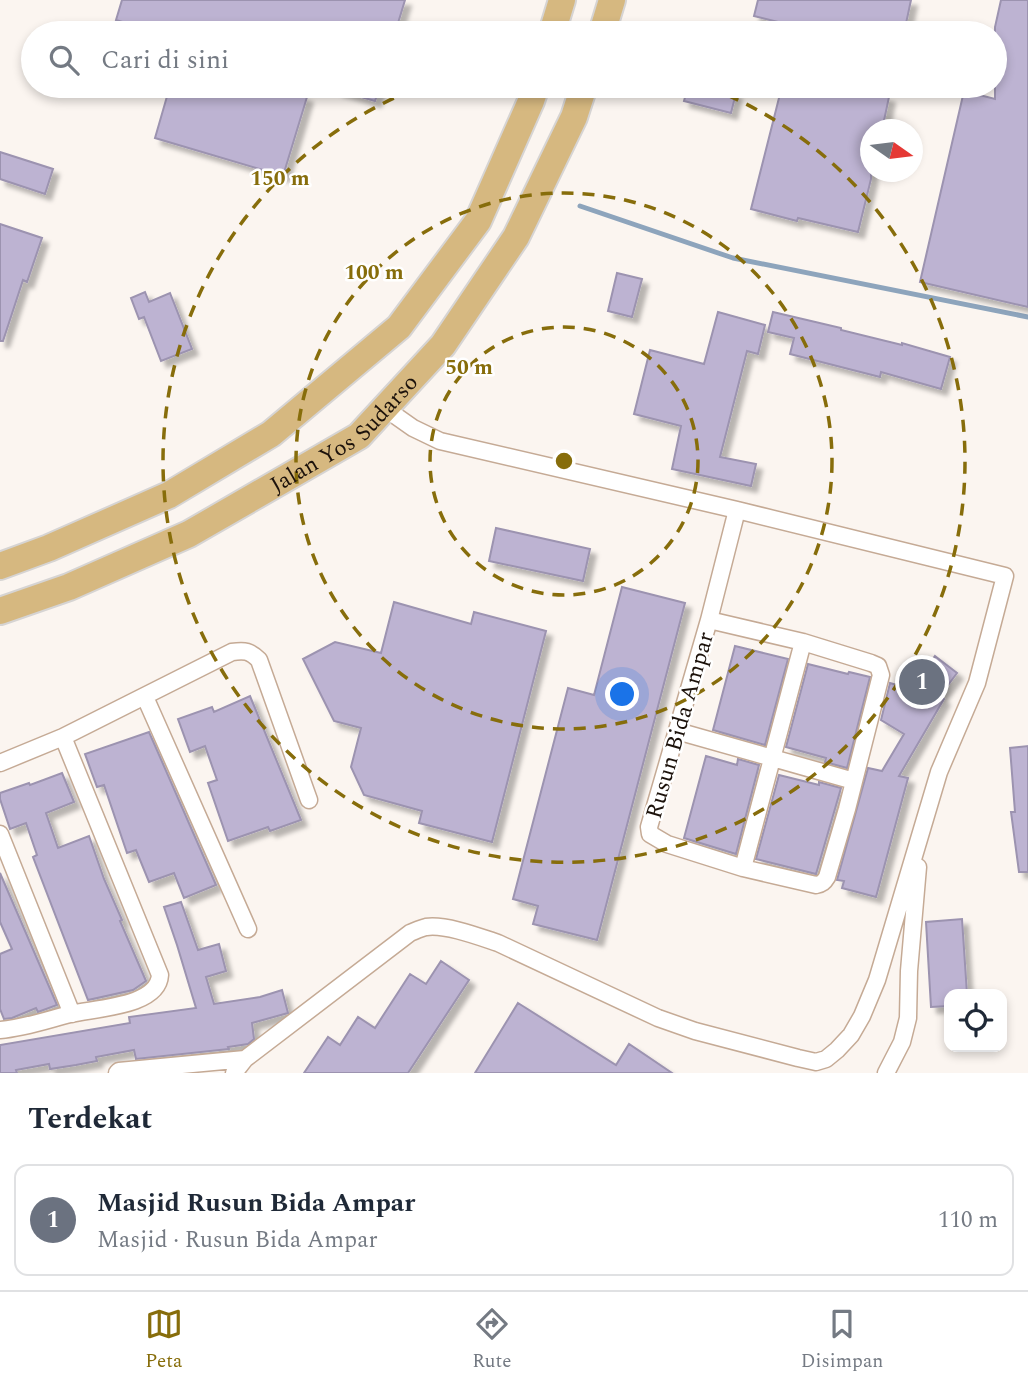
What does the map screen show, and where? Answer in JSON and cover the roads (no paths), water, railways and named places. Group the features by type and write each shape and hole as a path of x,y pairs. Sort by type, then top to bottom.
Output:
{"main road":[{"path":"556,21 562,0"},
{"path":"605,21 612,0"},
{"name":"Jalan Yos Sudarso","path":"0,566 49,548 169,495 271,434 399,327 478,221 532,98"},
{"name":"Jalan Yos Sudarso","path":"0,611 69,587 189,534 359,436 443,345 516,237 574,117 580,98"},
{"path":"462,242 498,263"}],"street":[{"path":"234,1073 245,1059 410,933 426,927 447,928 498,943 657,1018 695,1031 816,1062 826,1059 851,1035 877,980 939,772 977,683 1005,576 440,441 413,428 386,409"},
{"name":"Rusun Bida Ampar","path":"709,620 803,642 871,663 880,669 881,675 854,781 824,882 816,885 743,868 667,844 650,834 649,827 709,620 737,510"},
{"path":"743,868 803,642"},
{"path":"0,763 63,737 232,652 244,650 259,660 309,800"},
{"path":"145,697 248,929"},
{"path":"677,731 854,781"},
{"path":"0,1030 129,1004 156,989 160,982 160,975 63,737"},
{"path":"0,834 72,1014"},
{"path":"886,1073 902,1042 908,1018 920,834"},
{"path":"115,1072 245,1059"}],"waterway":[{"path":"580,206 733,258 1028,317"}],"place":[{"name":"Masjid Rusun Bida Ampar","path":"922,682"}]}
